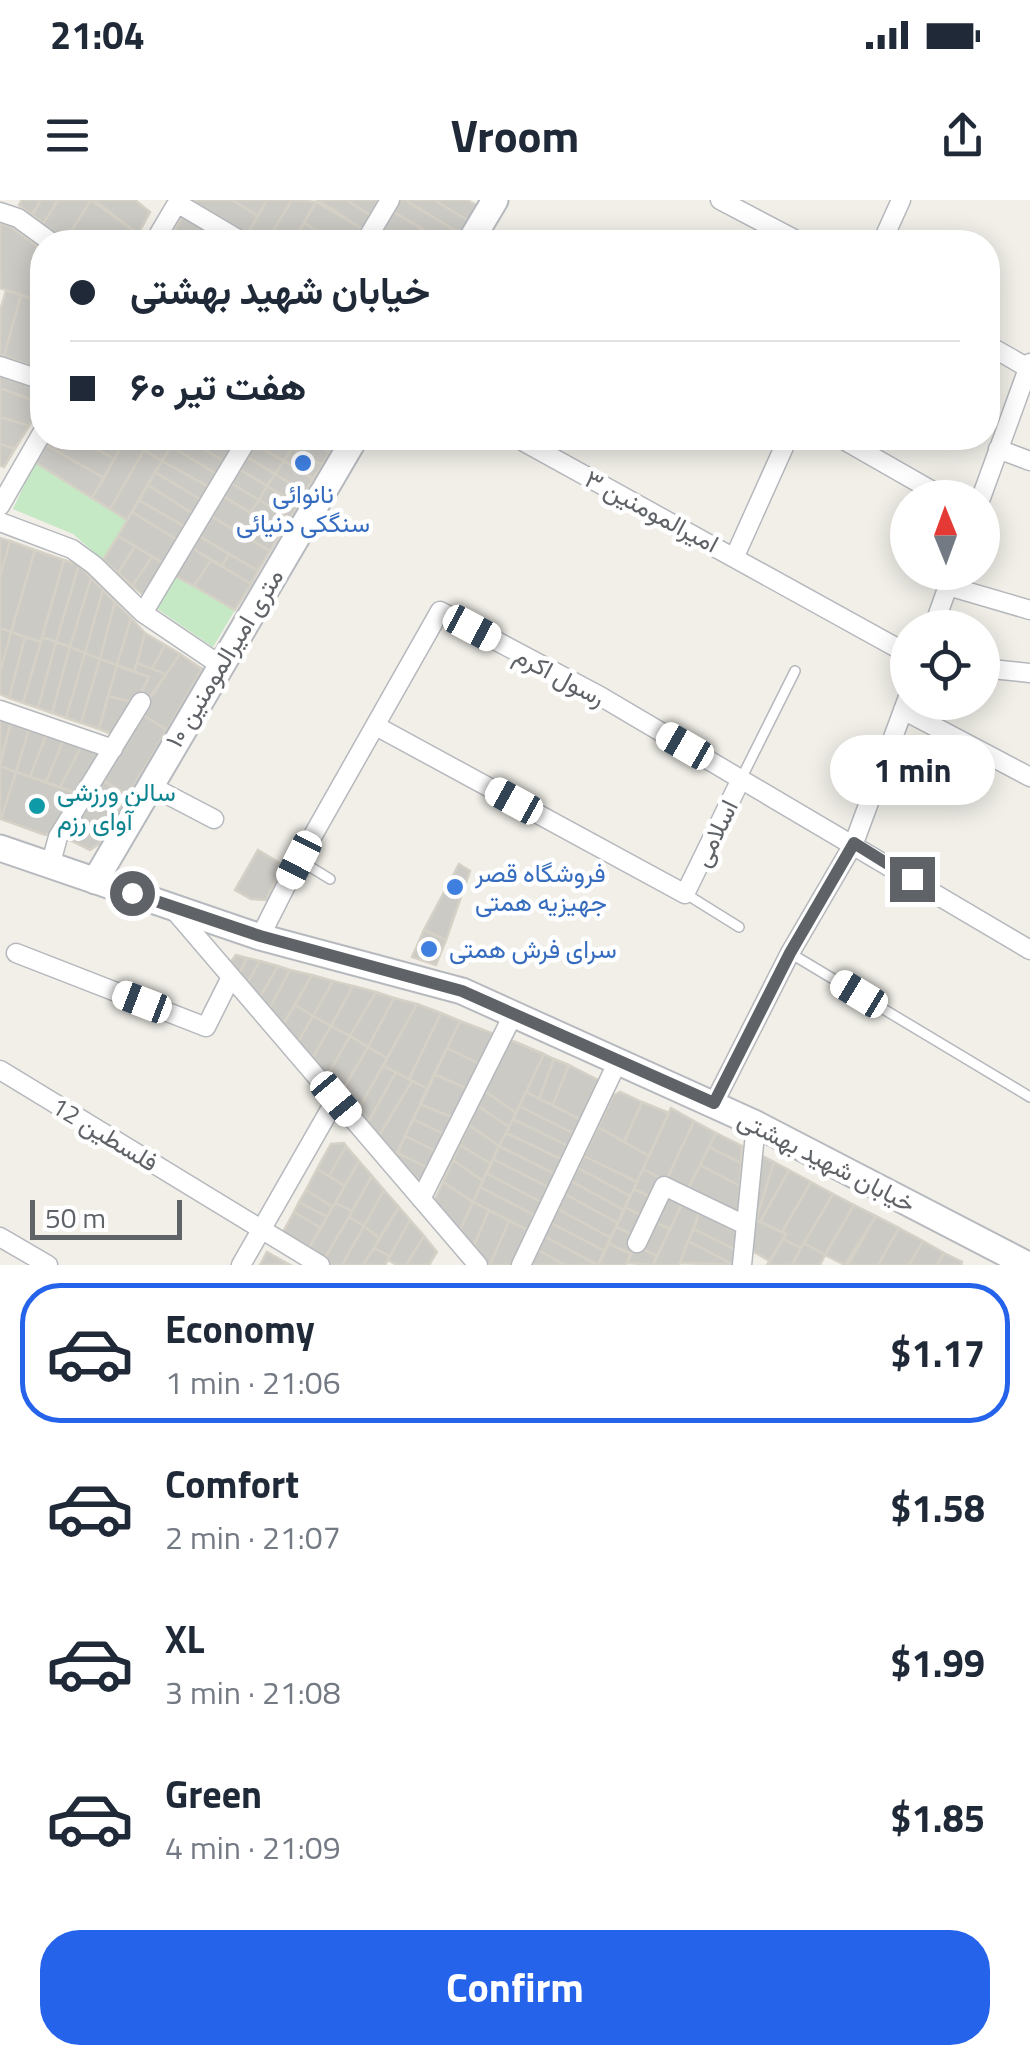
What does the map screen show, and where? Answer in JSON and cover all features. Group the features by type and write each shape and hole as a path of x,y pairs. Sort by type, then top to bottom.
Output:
{"street":[{"path":"372,230 390,200"},
{"path":"477,230 496,200"},
{"path":"720,200 777,230"},
{"path":"887,230 901,200"},
{"path":"161,230 178,202 223,230"},
{"path":"9,215 32,230"},
{"path":"1000,351 1029,366 1000,445"},
{"path":"0,366 30,376"},
{"path":"0,506 32,450"},
{"path":"143,613 241,450"},
{"name":"۱۰ متری امیرالمومنین","path":"95,880 348,450"},
{"name":"امیرالمومنین ۳","path":"538,450 890,644"},
{"path":"735,556 783,450"},
{"path":"861,450 914,480"},
{"path":"987,480 998,450 1030,461"},
{"path":"0,522 72,550 94,565 143,613 220,665"},
{"path":"979,590 1030,610"},
{"name":"رسول اکرم","path":"376,726 440,611 600,696 741,779"},
{"path":"1000,670 1030,673"},
{"path":"50,866 58,837 141,702"},
{"path":"0,710 113,749"},
{"path":"714,1103 790,953 854,843 899,720"},
{"path":"933,720 1030,778"},
{"path":"260,936 376,726"},
{"name":"اسلامی","path":"376,726 686,894 741,779"},
{"path":"741,779 1030,950"},
{"path":"149,785 214,818"},
{"name":"خیابان شهید بهشتی","path":"0,848 260,936 462,991 714,1103 1028,1265"},
{"path":"170,905 478,1265"},
{"path":"16,953 206,1027 231,976"},
{"path":"421,1199 514,1013"},
{"path":"520,1265 618,1062"},
{"name":"فلسطین 12","path":"0,1070 320,1265"},
{"path":"241,1265 336,1099"},
{"path":"742,1265 756,1124"},
{"path":"637,1243 664,1186 745,1225"},
{"path":"0,1237 48,1265"}],"lane":[{"path":"741,779 795,670"},
{"path":"299,860 330,878"},
{"path":"686,894 739,927"},
{"path":"790,953 1030,1096"}],"green space":[{"path":"35,462 127,520 103,560 73,534 13,509"},
{"path":"175,576 235,610 213,647 156,608"}],"building":[{"path":"22,200 41,200 32,215 19,205"},
{"path":"41,200 58,200 43,224 32,215"},
{"path":"58,200 91,200 72,230 51,230 43,224"},
{"path":"91,200 132,230 72,230"},
{"path":"94,200 135,200 150,212 140,230 133,230"},
{"path":"191,200 232,200 258,216 250,230 239,230"},
{"path":"232,200 267,200 258,216"},
{"path":"267,200 292,200 273,230 250,230"},
{"path":"292,200 316,202 299,230 273,230"},
{"path":"318,200 346,200 372,216 364,230"},
{"path":"346,200 374,200 379,203 372,216"},
{"path":"399,200 405,200 454,230 424,230 392,211"},
{"path":"405,200 434,200 469,221 463,230 454,230"},
{"path":"434,200 467,200 478,206 469,221"},
{"path":"316,202 364,230 316,230 304,223"},
{"path":"392,211 421,228 420,230 382,229"},
{"path":"183,216 207,230 175,230"},
{"path":"0,223 30,241 30,298 0,288"},
{"path":"6,290 21,295 4,356 0,355 0,311"},
{"path":"21,295 30,298 30,365 4,356"},
{"path":"0,371 30,381 30,399 0,388"},
{"path":"0,388 30,399 29,426 0,417"},
{"path":"0,417 29,426 15,449 0,444"},
{"path":"0,444 15,449 4,467 0,465"},
{"path":"43,450 55,450 104,478 92,498 35,462"},
{"path":"55,450 99,450 114,459 104,478"},
{"path":"99,450 119,450 114,459"},
{"path":"120,450 144,450 110,509 92,498"},
{"path":"144,450 169,450 162,461"},
{"path":"144,450 162,461 127,520 110,509"},
{"path":"169,450 177,450 218,475 211,488 162,461"},
{"path":"177,450 205,450 226,462 218,475"},
{"path":"205,450 233,450 226,462"},
{"path":"251,450 265,450 284,461 275,474 247,457"},
{"path":"265,450 291,450 284,461"},
{"name":"نانوائی سنگکی دنیائی","path":"291,450 296,450 322,465 313,479 284,461"},
{"path":"296,450 329,452 322,465"},
{"path":"247,457 275,474 267,486 239,469"},
{"path":"162,461 211,488 203,501 155,472"},
{"path":"284,461 313,479 305,492 275,474"},
{"path":"239,469 267,486 259,500 231,483"},
{"path":"155,472 203,501 195,515 148,485"},
{"path":"275,474 305,492 298,505 267,486"},
{"path":"231,483 259,500 250,513 223,496"},
{"path":"148,485 195,515 187,528 139,500"},
{"path":"267,486 298,505 290,518 259,500"},
{"path":"223,496 282,531 270,551 211,516"},
{"path":"139,500 187,528 179,541 132,512"},
{"path":"259,500 290,518 282,531 250,513"},
{"path":"132,512 179,541 165,564 118,536"},
{"path":"211,516 270,551 258,571 199,536"},
{"path":"118,536 135,546 118,573 103,560"},
{"path":"199,536 229,554 222,566 192,548"},
{"path":"0,538 10,541 0,577"},
{"path":"10,541 35,550 11,632 0,628 0,577"},
{"path":"135,546 152,557 132,586 118,573"},
{"path":"192,548 211,560 194,586 175,576"},
{"path":"35,550 64,560 41,642 11,632"},
{"path":"229,554 258,571 251,584 222,566"},
{"path":"152,557 165,564 146,597 132,586"},
{"path":"64,560 79,565 56,642 42,637"},
{"path":"211,560 251,584 235,610 194,586"},
{"path":"79,565 91,578 70,647 56,642"},
{"path":"91,578 103,590 85,653 70,647"},
{"path":"103,590 115,602 100,659 85,653"},
{"path":"115,602 131,618 117,665 100,659"},
{"path":"131,618 145,633 134,672 117,665"},
{"path":"0,628 11,632 0,672"},
{"path":"11,632 25,637 9,698 0,694 0,672"},
{"path":"145,633 165,645 152,669 137,663"},
{"path":"25,637 41,642 23,703 9,698"},
{"path":"42,637 56,642 38,708 23,703"},
{"path":"56,642 70,647 52,713 38,708"},
{"path":"165,645 180,654 166,674 152,669"},
{"path":"70,647 85,653 66,718 52,713"},
{"path":"85,653 100,659 81,723 66,718"},
{"path":"180,654 202,669 167,730 140,713"},
{"path":"100,659 117,665 99,729 81,723"},
{"path":"137,663 166,674 147,701 140,696 149,677 134,672"},
{"path":"117,665 149,677 135,703 108,696"},
{"path":"108,696 135,703 114,735 99,729"},
{"path":"140,713 167,730 128,795 102,780"},
{"path":"0,719 11,723 0,760"},
{"path":"11,723 29,729 16,772 0,766"},
{"path":"29,729 46,735 30,777 16,772"},
{"path":"46,735 63,741 46,782 30,777"},
{"path":"63,741 81,747 60,787 46,782"},
{"path":"81,747 99,754 76,793 60,787"},
{"path":"0,766 16,772 1,819 0,819"},
{"name":"سالن ورزشی آوای رزم","path":"16,772 76,793 54,832 45,835 1,819"},
{"path":"102,780 128,795 99,844 90,850 68,839"},
{"path":"258,850 283,865 266,900 251,899 235,890"},
{"name":"فروشگاه قصر جهیزیه همتی","path":"459,864 470,871 446,940 424,930"},
{"name":"سرای فرش همتی","path":"424,930 446,940 436,965 412,957"},
{"path":"236,955 247,958 236,980 226,968"},
{"path":"247,958 260,961 244,989 236,980"},
{"path":"260,961 278,966 256,1004 244,989"},
{"path":"278,966 290,970 266,1015 256,1004"},
{"path":"290,970 312,975 279,1031 266,1015"},
{"path":"312,975 333,981 313,1016 295,1005"},
{"path":"333,981 353,986 331,1026 313,1016"},
{"path":"353,986 376,992 350,1036 331,1026"},
{"path":"376,992 394,998 368,1047 350,1036"},
{"path":"394,998 417,1004 387,1058 368,1047"},
{"path":"417,1004 441,1013 409,1079 383,1066"},
{"path":"295,1005 313,1016 294,1049 279,1031"},
{"path":"441,1013 460,1021 428,1089 409,1079"},
{"path":"313,1016 331,1026 308,1065 294,1049"},
{"path":"460,1021 494,1034 480,1064 447,1048"},
{"path":"331,1026 350,1036 323,1083 308,1065"},
{"path":"350,1036 368,1047 337,1100 323,1083"},
{"path":"513,1041 544,1054 516,1113 485,1091 507,1044"},
{"path":"368,1047 387,1058 353,1119 337,1100"},
{"path":"447,1048 480,1064 468,1089 434,1074"},
{"path":"544,1054 554,1059 539,1099 526,1092"},
{"path":"554,1059 569,1065 553,1105 539,1099"},
{"path":"569,1065 600,1081 583,1121 553,1105"},
{"path":"383,1066 396,1072 363,1131 353,1119"},
{"path":"396,1072 412,1081 374,1144 363,1131"},
{"path":"434,1074 468,1089 454,1118 420,1104"},
{"path":"412,1081 428,1089 391,1165 374,1144"},
{"path":"485,1091 516,1113 509,1127 478,1106"},
{"path":"526,1092 583,1121 573,1133 519,1106"},
{"path":"620,1092 642,1102 624,1142 598,1127 613,1096"},
{"path":"642,1102 669,1113 649,1156 624,1142"},
{"path":"420,1104 454,1118 446,1135 413,1119"},
{"path":"478,1106 509,1127 499,1146 469,1125"},
{"path":"519,1106 573,1133 568,1146 513,1119"},
{"path":"671,1108 694,1121 666,1181 643,1169"},
{"path":"413,1119 446,1135 438,1152 405,1136"},
{"path":"513,1119 568,1146 561,1159 506,1133"},
{"path":"694,1121 716,1133 687,1191 666,1181"},
{"path":"469,1125 499,1146 491,1164 460,1145"},
{"path":"598,1127 649,1156 637,1182 584,1156"},
{"path":"506,1133 561,1159 555,1174 499,1146"},
{"path":"716,1133 742,1146 741,1163 709,1147"},
{"path":"405,1136 438,1152 430,1169 398,1153"},
{"path":"331,1144 346,1146 329,1176 317,1169"},
{"path":"460,1145 491,1164 483,1181 453,1160"},
{"path":"346,1146 359,1161 345,1186 329,1176"},
{"path":"499,1146 555,1174 548,1187 493,1159"},
{"path":"709,1147 741,1163 740,1186 700,1165"},
{"path":"398,1153 430,1169 419,1192 391,1165"},
{"path":"758,1154 774,1162 756,1220 753,1219"},
{"path":"584,1156 637,1182 630,1196 578,1168"},
{"path":"493,1159 548,1187 541,1202 486,1173"},
{"path":"453,1160 483,1181 473,1202 443,1182"},
{"path":"359,1161 372,1176 352,1211 335,1203"},
{"path":"774,1162 789,1170 760,1222 756,1220"},
{"path":"700,1165 740,1186 738,1215 687,1191"},
{"path":"578,1168 630,1196 624,1210 571,1181"},
{"path":"317,1169 345,1186 333,1207 306,1190"},
{"path":"643,1169 666,1181 653,1198 634,1189"},
{"path":"789,1170 811,1182 782,1232 760,1222"},
{"path":"486,1173 541,1202 534,1215 480,1187"},
{"path":"372,1176 384,1190 364,1226 349,1217"},
{"path":"571,1181 624,1210 618,1223 565,1194"},
{"path":"443,1182 473,1202 457,1236 430,1210"},
{"path":"811,1182 833,1194 801,1248 783,1239 786,1234 782,1232"},
{"path":"480,1187 534,1215 528,1230 473,1202"},
{"path":"634,1189 653,1198 645,1217 625,1207"},
{"path":"306,1190 333,1207 327,1217 299,1202"},
{"path":"384,1190 399,1207 379,1238 364,1226"},
{"path":"565,1194 618,1223 611,1238 558,1209"},
{"path":"663,1194 682,1204 670,1229 651,1221"},
{"path":"833,1194 854,1205 825,1255 804,1243"},
{"path":"299,1202 327,1217 321,1228 294,1212"},
{"path":"473,1202 489,1210 471,1253 457,1236"},
{"path":"335,1203 352,1211 322,1263 306,1253"},
{"path":"682,1204 699,1213 679,1265 653,1265"},
{"path":"854,1205 876,1216 845,1265 825,1255"},
{"path":"399,1207 410,1220 390,1256 374,1248"},
{"path":"625,1207 645,1217 636,1236 616,1227"},
{"path":"558,1209 611,1238 605,1251 551,1223"},
{"path":"489,1210 509,1221 490,1265 482,1265 471,1253"},
{"path":"294,1212 321,1228 306,1253 285,1242 283,1232"},
{"path":"699,1213 737,1233 736,1250 694,1229"},
{"path":"876,1216 899,1228 878,1265 848,1265"},
{"path":"349,1217 364,1226 342,1265 325,1265 322,1263"},
{"path":"753,1219 786,1234 770,1261 752,1251"},
{"path":"410,1220 424,1236 406,1265 397,1265 388,1260"},
{"path":"509,1221 528,1230 511,1265 490,1265"},
{"path":"651,1221 670,1229 657,1256 639,1247"},
{"path":"551,1223 605,1251 598,1265 544,1236"},
{"path":"364,1226 379,1238 374,1248 363,1265 342,1265"},
{"path":"616,1227 636,1236 631,1254 608,1243"},
{"path":"899,1228 923,1241 909,1265 878,1265"},
{"path":"694,1229 736,1250 734,1265 688,1241"},
{"path":"424,1236 437,1252 429,1265 406,1265"},
{"path":"544,1236 597,1265 565,1265 538,1250"},
{"path":"783,1239 801,1248 792,1265 767,1265"},
{"path":"688,1241 734,1265 680,1263"},
{"path":"923,1241 944,1253 937,1265 909,1265"},
{"path":"608,1243 631,1254 626,1265 598,1265"},
{"path":"804,1243 825,1255 820,1265 792,1265"},
{"path":"374,1248 390,1256 385,1265 363,1265"},
{"path":"634,1248 657,1256 653,1265 627,1263"},
{"path":"538,1250 565,1265 530,1265"},
{"path":"267,1252 290,1265 260,1265"},
{"path":"944,1253 962,1262 961,1265 937,1265"}],"place":[{"name":"نانوائی سنگکی دنیائی","path":"303,463"},
{"name":"سالن ورزشی آوای رزم","path":"37,806"},
{"name":"فروشگاه قصر جهیزیه همتی","path":"455,887"},
{"name":"سرای فرش همتی","path":"429,949"}],"route":[{"path":"132,893 260,936 462,991 714,1103 790,953 854,843 912,879"}]}
